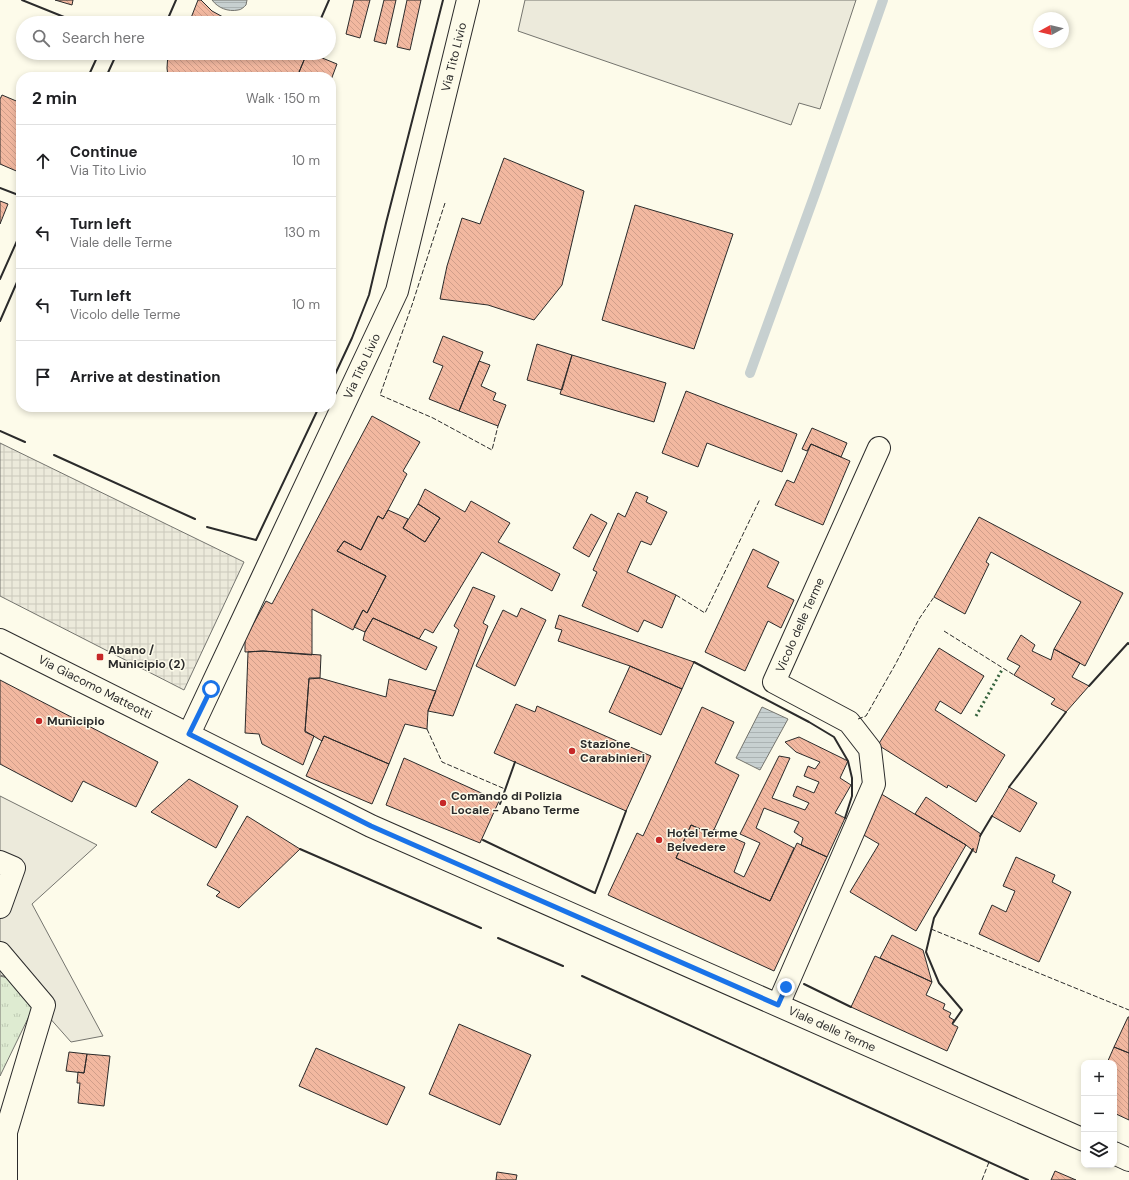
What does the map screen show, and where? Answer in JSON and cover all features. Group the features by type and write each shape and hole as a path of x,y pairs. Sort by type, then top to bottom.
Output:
{"street":[{"name":"Via Tito Livio","path":"189,734 397,291 468,0"},
{"name":"Vicolo delle Terme","path":"778,1005 874,784 870,749 849,722 774,682 879,448"},
{"name":"Via Giacomo Matteotti","path":"0,640 189,734"},
{"name":"Viale delle Terme","path":"189,734 371,826 1081,1139"},
{"path":"0,862 14,868 0,907"},
{"path":"0,953 44,1005 3,1132 6,1180"},
{"path":"1117,1154 1129,1160"}],"green space":[{"path":"0,976 16,980 34,1006 0,1076"}],"shaded area":[{"path":"212,0 247,0 246,5 239,10 231,10 224,9"},
{"path":"525,0 856,0 820,109 799,103 791,125 518,31"},
{"path":"0,443 244,562 184,690 0,596"},
{"path":"762,707 788,719 760,770 736,758"},
{"path":"0,796 97,845 32,904 103,1036 71,1042 16,980 0,975"}],"building":[{"path":"55,0 73,0 72,5"},
{"path":"198,0 201,0 212,11 221,16 192,16"},
{"path":"354,0 370,0 360,38 346,34"},
{"path":"384,0 396,0 386,44 374,41"},
{"path":"407,0 421,0 410,50 397,47"},
{"path":"168,60 304,60 299,72 167,72"},
{"path":"304,60 327,60 337,64 334,72 299,72"},
{"path":"2,95 16,101 16,171 0,164 0,99"},
{"path":"504,158 584,191 562,285 534,320 488,305 440,299 447,266 462,218 480,224"},
{"path":"0,201 8,204 0,224"},
{"path":"635,205 733,234 694,349 602,320"},
{"path":"443,336 483,352 459,411 429,399 443,366 433,362"},
{"path":"537,344 572,355 562,390 527,380"},
{"path":"572,355 666,383 654,422 560,394"},
{"path":"479,361 490,365 481,386 496,393 493,400 506,405 498,426 459,411"},
{"path":"686,391 797,434 782,472 707,443 698,467 662,453"},
{"path":"372,416 420,442 403,471 407,474 388,510 383,519 378,516 361,550 344,541 337,551 386,576 367,613 363,610 353,630 312,609 312,655 263,651 245,652 245,639 266,601 272,604"},
{"path":"812,428 847,443 841,457 811,444 807,451 802,449"},
{"path":"811,444 850,461 823,525 775,505 787,480 794,483"},
{"path":"425,489 465,512 471,501 510,523 498,542 560,574 552,591 482,552 433,633 425,629 419,639 373,618 365,632 354,627 363,610 367,613 386,576 337,551 344,541 361,550 378,516 383,519 388,510 408,519 403,528 425,542 440,518 418,504"},
{"path":"636,492 648,497 646,502 667,512 651,545 641,541 627,572 676,595 662,628 644,620 638,632 582,606 597,572 593,570 618,513 625,517"},
{"path":"418,504 440,518 425,542 403,528"},
{"path":"591,514 607,523 589,557 573,548"},
{"path":"979,517 1123,593 1085,666 1054,649 1081,602 991,552 986,562 989,564 965,614 934,597"},
{"path":"753,549 779,562 767,587 794,600 781,628 768,621 745,671 705,652"},
{"path":"473,587 495,596 483,623 488,626 453,716 428,711 459,630 454,626"},
{"path":"521,608 546,620 515,686 476,666 503,610 517,617"},
{"path":"559,615 694,662 682,689 630,666 558,641 562,630 555,628"},
{"path":"373,618 437,647 426,670 363,640 365,632"},
{"path":"1021,635 1035,645 1032,651 1051,660 1054,649 1080,663 1072,677 1089,686 1066,712 1051,704 1055,699 1014,675 1020,666 1007,659"},
{"path":"939,648 984,676 961,714 940,701 935,710 1005,755 976,802 948,785 947,788 878,745"},
{"path":"263,651 321,655 320,678 309,678 305,732 314,736 303,765 262,744 259,734 245,733 248,652"},
{"path":"630,666 682,689 661,735 609,712"},
{"path":"320,678 386,697 389,679 436,691 428,711 427,729 405,724 389,764 324,736 322,741 305,731 309,679"},
{"name":"Municipio","path":"0,680 158,762 136,807 83,781 72,802 0,764"},
{"path":"516,704 535,712 537,706 651,756 626,811 494,753"},
{"name":"Hotel Terme Belvedere","path":"702,707 734,722 715,763 739,775 712,834 691,825 676,858 770,901 797,843 827,857 774,971 608,895 637,833 643,836"},
{"path":"324,736 389,764 372,804 306,776"},
{"path":"799,737 848,761 840,778 851,785 835,813 845,818 827,857 801,845 803,838 794,832 799,822 764,808 756,828 794,848 770,901 676,858 691,825 712,834 714,829 745,843 734,872 744,877 760,843 740,834 779,756 790,758 772,798 805,810 809,803 793,796 797,786 814,793 819,782 804,776 808,766 815,769 820,762 796,752 785,742"},
{"name":"Comando di Polizia Locale - Abano Terme","path":"404,758 499,801 480,843 386,805"},
{"path":"189,779 238,806 216,848 151,812"},
{"path":"1009,787 1037,803 1020,832 992,816"},
{"path":"878,792 966,845 916,931 850,892 879,844 855,830"},
{"path":"926,797 981,834 976,853 966,845 915,814"},
{"path":"247,816 300,849 239,908 216,896 220,892 207,885"},
{"path":"1016,857 1055,875 1052,882 1071,892 1039,962 979,934 992,905 1006,912 1015,891 1003,886"},
{"path":"892,935 923,950 932,982 880,958"},
{"path":"875,956 932,982 926,995 945,1004 943,1009 951,1013 949,1017 954,1020 952,1024 958,1027 947,1051 851,1007"},
{"path":"1129,1017 1129,1053 1114,1047"},
{"path":"459,1024 531,1055 500,1125 429,1094"},
{"path":"1114,1047 1129,1053 1129,1120 1117,1114 1117,1060 1108,1060"},
{"path":"316,1048 405,1087 387,1125 299,1086"},
{"path":"69,1052 87,1054 84,1073 66,1071"},
{"path":"87,1054 110,1056 104,1106 78,1103 80,1083 77,1083 78,1072 84,1073"},
{"path":"1055,1171 1076,1180 1051,1180"},
{"path":"497,1172 517,1175 516,1180 496,1180"}],"waterway":[{"path":"750,373 883,0"}],"hedge":[{"path":"976,716 1003,668"}],"fence":[{"path":"445,203 412,305 380,395 433,418 492,450 498,426"},
{"path":"676,595 705,613 760,499"},
{"path":"858,719 866,716 919,619 934,597"},
{"path":"944,631 1014,675"},
{"path":"427,729 442,762 505,789"},
{"path":"931,929 1129,1010"},
{"path":"982,1180 989,1162"}],"wall":[{"path":"22,0 62,16"},
{"path":"169,16 176,0"},
{"path":"322,16 329,0"},
{"path":"336,372 352,338 369,295 443,0"},
{"path":"90,72 96,60"},
{"path":"108,72 114,60"},
{"path":"0,188 16,194"},
{"path":"0,279 16,243"},
{"path":"0,321 16,284"},
{"path":"207,527 256,540 317,412"},
{"path":"0,431 25,442"},
{"path":"54,455 195,519"},
{"path":"1089,686 1128,643 1129,644"},
{"path":"694,662 809,722 834,737 848,761 852,778 852,796 845,818"},
{"path":"1009,787 1066,712"},
{"path":"500,804 515,762"},
{"path":"483,840 595,893 626,811"},
{"path":"980,836 992,816"},
{"path":"300,849 481,928"},
{"path":"953,1023 962,1010 939,983 926,952 934,918 973,849"},
{"path":"498,938 563,966"},
{"path":"582,976 1028,1180"},
{"path":"804,984 851,1007"}],"place":[{"name":"Abano / Municipio (2)","path":"100,657"},
{"name":"Municipio","path":"39,721"},
{"name":"Stazione Carabinieri","path":"572,751"},
{"name":"Comando di Polizia Locale - Abano Terme","path":"443,803"},
{"name":"Hotel Terme Belvedere","path":"659,840"}],"route":[{"path":"211,689 189,734 243,762 371,826 778,1005 786,987"}]}
